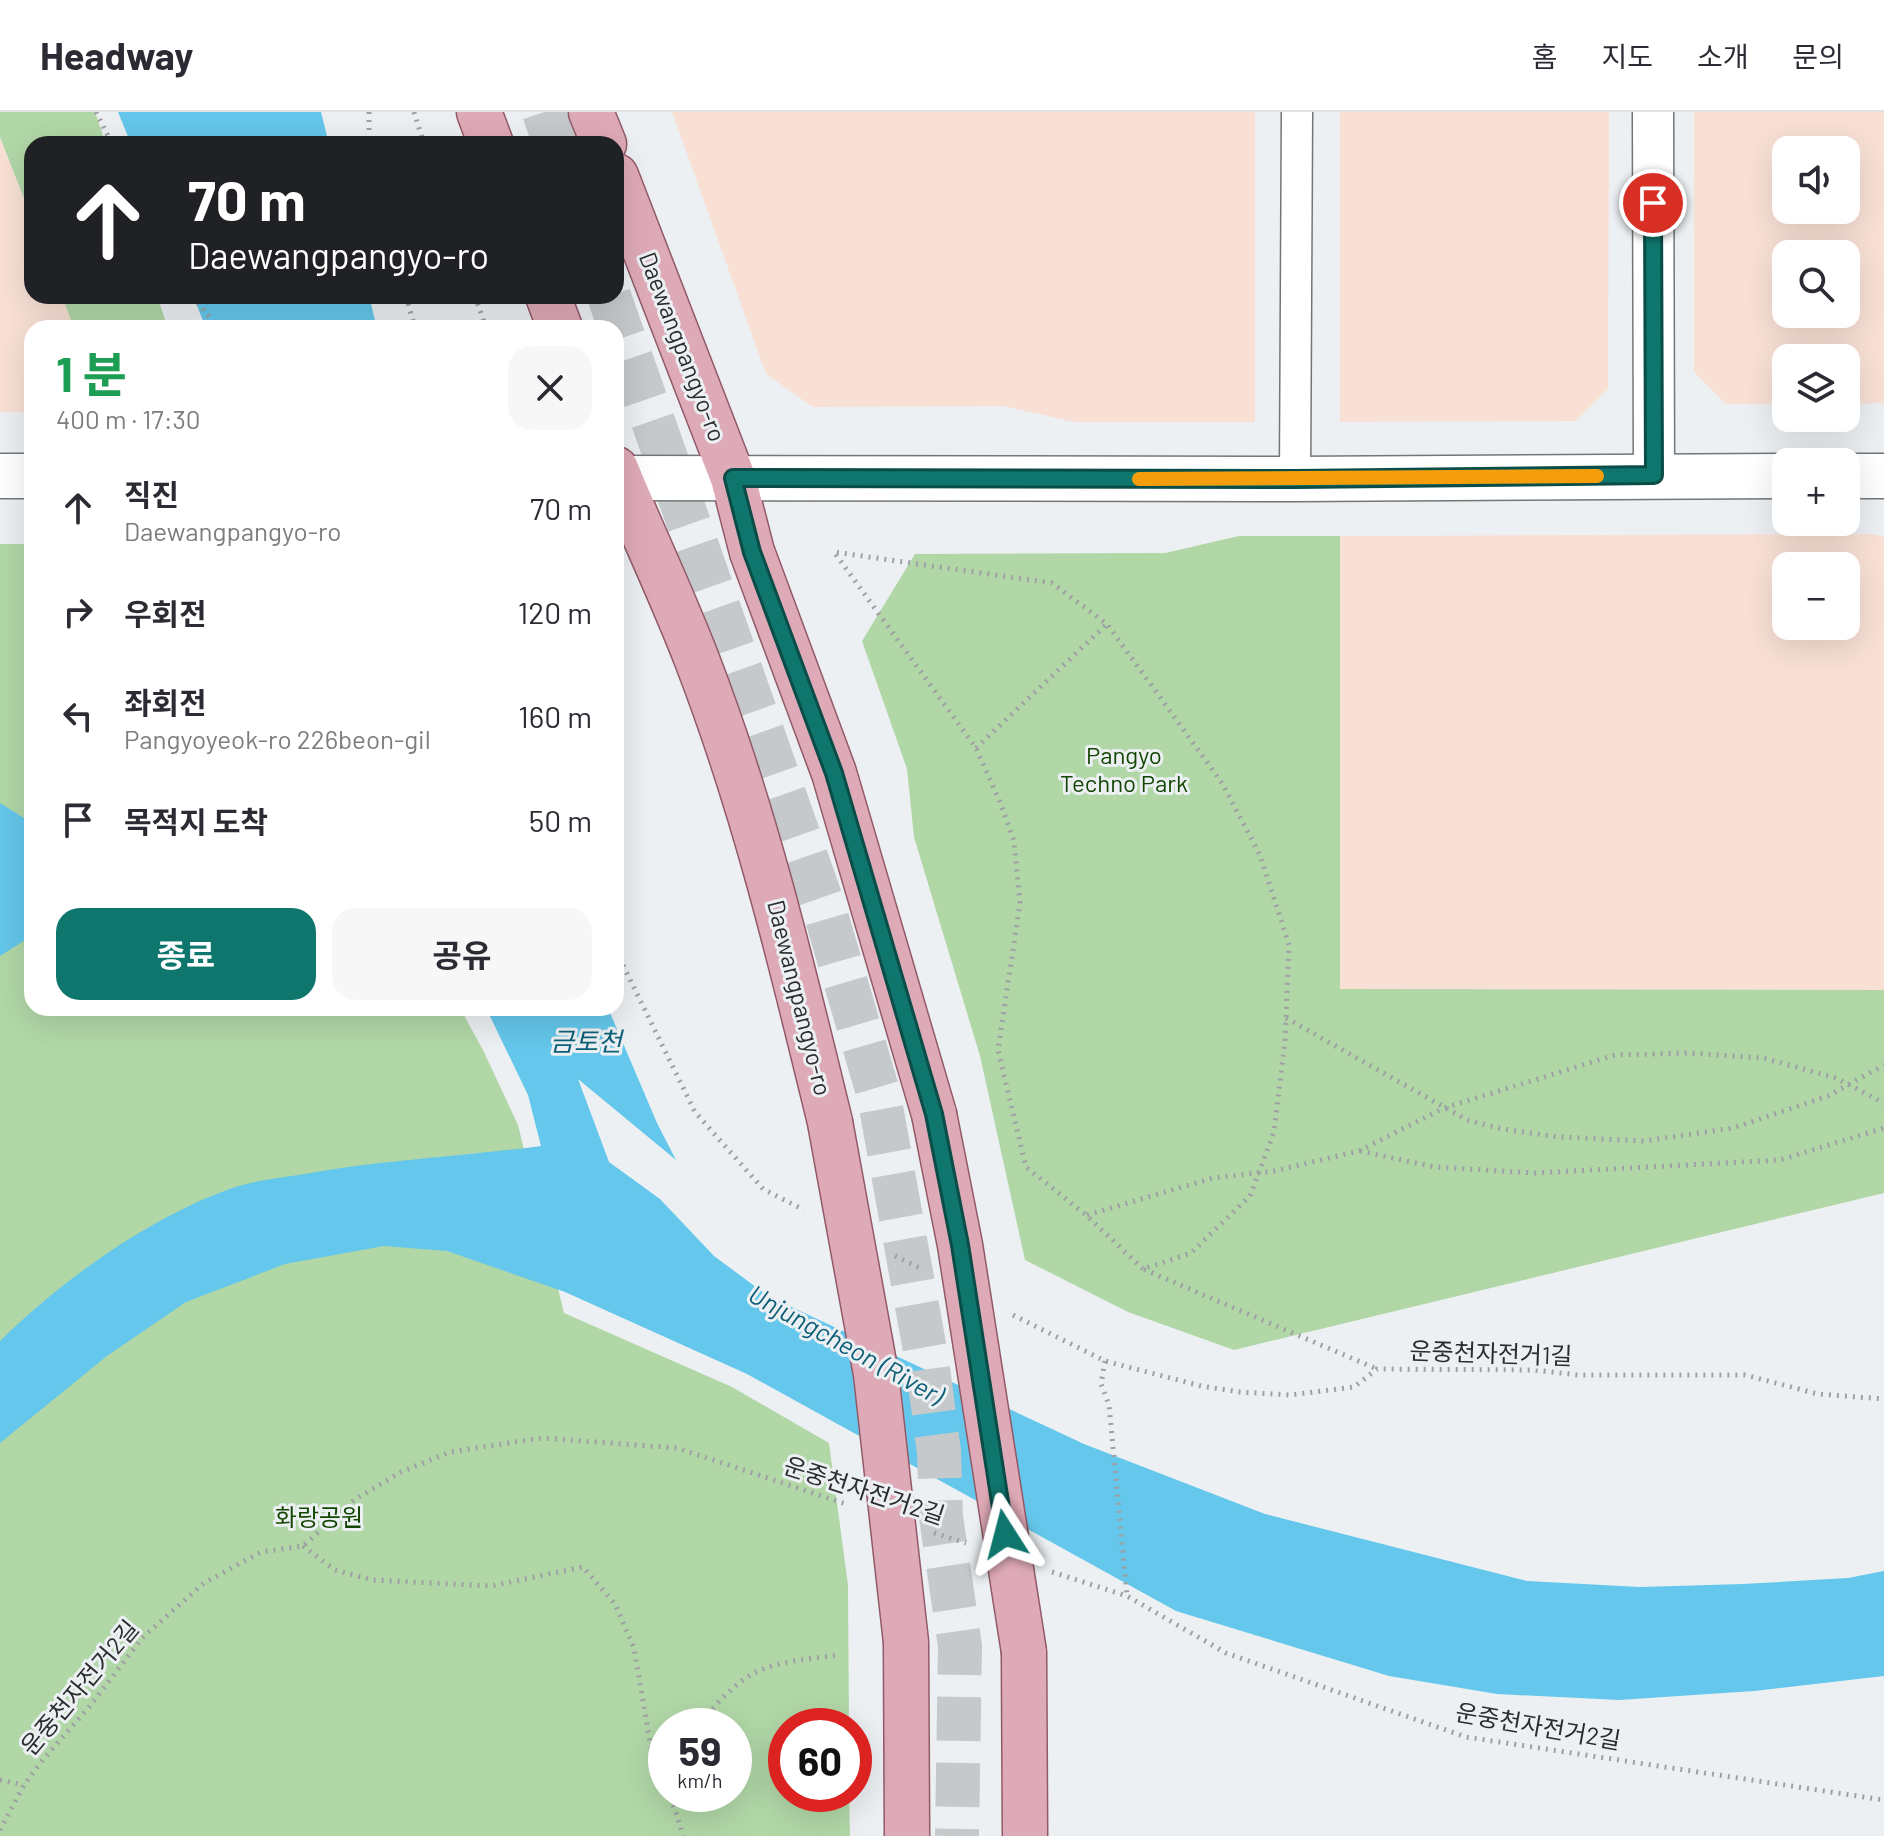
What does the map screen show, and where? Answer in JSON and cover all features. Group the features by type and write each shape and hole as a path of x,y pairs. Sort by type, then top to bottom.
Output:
{"main road":[{"path":"479,112 488,136"},
{"path":"591,112 601,136"},
{"name":"Daewangpangyo-ro","path":"624,197 733,478 752,552 834,773 934,1114 960,1245 1024,1652 1025,1836"},
{"name":"Daewangpangyo-ro","path":"624,491 697,660 746,803 777,907 830,1122 876,1374 906,1642 907,1836"}],"street":[{"path":"1295,479 1297,112"},
{"path":"1653,112 1654,475"},
{"path":"624,475 1295,479 1772,476"},
{"path":"0,476 24,476"},
{"path":"1860,476 1884,476"}],"path":[{"path":"96,112 108,136"},
{"path":"369,112 369,136"},
{"path":"414,112 422,136"},
{"path":"199,304 212,320"},
{"path":"1143,1269 1191,1253 1250,1196 1274,1132 1286,1018 1289,945 1260,855 1222,783 1107,624 1052,583 834,552 976,748 1014,841 1020,903 998,1050 1026,1167 1086,1215 1143,1269 1377,1369"},
{"path":"976,748 1107,624"},
{"path":"624,967 695,1112 763,1189"},
{"path":"1286,1018 1467,1120 1502,1129 1559,1137 1644,1141 1733,1128 1828,1096 1884,1065"},
{"path":"1086,1215 1213,1178 1274,1171 1359,1151 1444,1108 1615,1055 1688,1053 1763,1058 1851,1084 1884,1103"},
{"path":"1359,1151 1435,1167 1535,1173 1780,1160 1884,1128"},
{"name":"운중천자전거1길","path":"1127,1596 1109,1405 1101,1384 1105,1361 1201,1386 1290,1395 1354,1387 1377,1369 1534,1370 1578,1375 1745,1375 1818,1394 1884,1399"},
{"name":"운중천자전거2길","path":"0,1830 24,1785 142,1638 204,1583 261,1552 303,1546 354,1500 401,1472 450,1452 542,1438 677,1448 857,1507"},
{"name":"운중천자전거2길","path":"932,1532 977,1547"},
{"path":"303,1546 335,1570 372,1580 491,1586 583,1567 615,1604 634,1648 648,1730"},
{"name":"운중천자전거2길","path":"1052,1571 1127,1596 1226,1653 1466,1737 1884,1800"},
{"path":"714,1708 756,1672 791,1661 839,1655"},
{"path":"0,1780 24,1785"},
{"path":"676,1812 683,1836"}],"shaded area":[{"path":"672,112 1255,112 1255,422 1074,422 1004,406 813,407 766,374"},
{"path":"1340,112 1609,112 1608,389 1576,421 1340,422"},
{"path":"1694,112 1884,112 1884,403 1860,404 1860,344 1772,344 1772,404 1726,404 1694,372"},
{"path":"0,137 24,198 24,304 65,304 71,320 24,320 24,412 0,412"},
{"path":"1871,534 1884,537 1884,990 1340,989 1340,536"}],"green space":[{"path":"0,112 95,112 103,136 24,136 24,198 0,137"},
{"path":"65,304 160,304 165,320 71,320"},
{"name":"Pangyo Techno Park","path":"1239,536 1340,536 1340,989 1884,990 1884,1193 1234,1350 1128,1312 1025,1260 980,1056 914,837 907,769 862,641 915,554 1165,553"},
{"name":"화랑공원","path":"0,544 24,544 24,1016 464,1016 518,1125 564,1313 732,1387 829,1443 848,1585 849,1708 768,1708 768,1812 849,1812 850,1836 0,1836"}],"water":[{"path":"118,112 321,112 327,136 128,136"},
{"path":"196,304 371,304 375,320 203,320"},
{"path":"0,803 24,818 24,941 0,956"},
{"path":"490,1016 611,1016 676,1160 578,1079 609,1162 660,1199 714,1256 768,1296 1084,1444 1265,1514 1527,1581 1640,1587 1848,1578 1884,1571 1884,1676 1754,1691 1619,1700 1497,1694 1389,1676 1176,1611 747,1374 565,1292 447,1251 384,1246 285,1264 186,1302 107,1356 0,1443 0,1341 52,1294 112,1250 175,1213 239,1186 359,1166 541,1146 528,1095"}],"tunnel":[{"path":"544,112 552,136"},
{"path":"612,304 617,320"},
{"path":"624,339 824,908 879,1096 927,1361 939,1452 941,1517 960,1646 957,1836"}],"slow traffic":[{"path":"1139,479 1597,476"}],"route":[{"path":"1005,1534 960,1245 934,1114 834,773 752,552 733,478 1295,479 1654,475 1653,203"}],"water label":[{"name":"금토천","path":"586,1042"},
{"name":"Unjungcheon (River)","path":"846,1345"}]}
